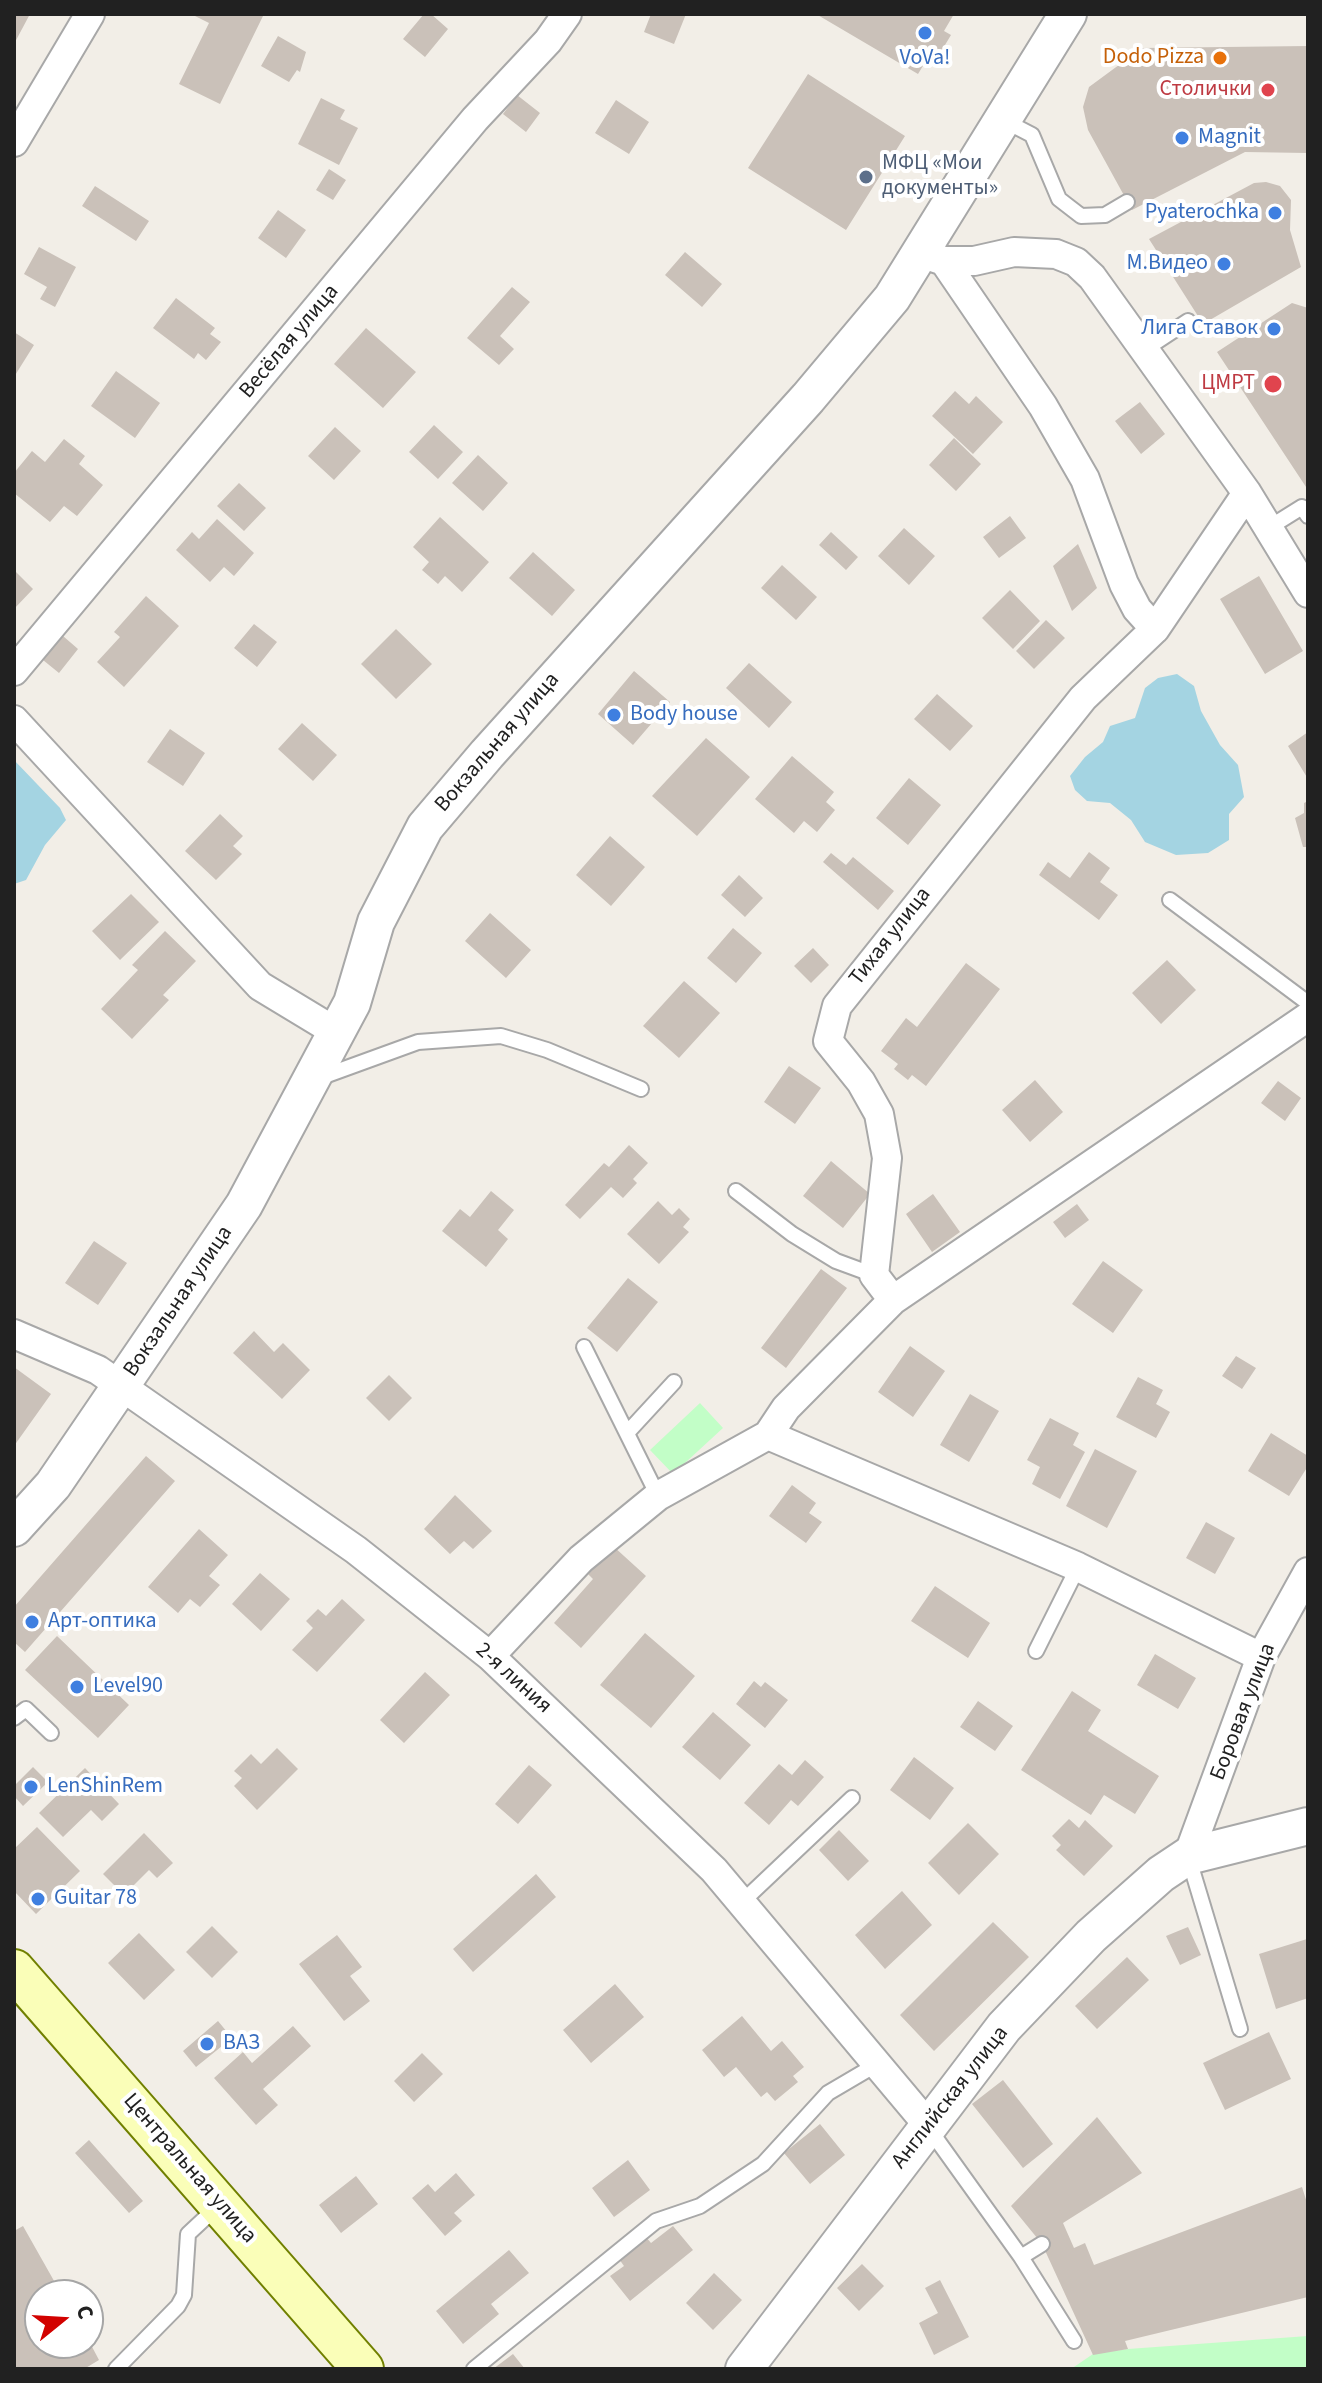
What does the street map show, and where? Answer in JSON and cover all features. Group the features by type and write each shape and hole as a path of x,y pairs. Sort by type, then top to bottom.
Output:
{"main road":[{"name":"Центральная улица","path":"14,1970 363,2369"}],"street":[{"path":"14,142 90,14"},
{"name":"Весёлая улица","path":"14,671 475,119 548,41 567,14"},
{"name":"Вокзальная улица","path":"14,1528 53,1485 244,1205 352,1003 376,922 425,827 808,398 892,298 934,258 1003,119 1068,14"},
{"path":"934,258 974,261 1014,252 1056,254 1076,262 1092,277 1247,493 1308,593"},
{"path":"934,258 1043,406 1085,479 1124,584 1137,609 1155,629"},
{"name":"Тихая улица","path":"874,1275 887,1158 879,1114 861,1082 828,1041 837,1006 1083,698 1155,629 1247,493"},
{"path":"14,720 260,986 336,1032"},
{"path":"490,1656 581,1559 658,1496 768,1435 786,1408 893,1300 1308,1017"},
{"path":"874,1275 893,1300"},
{"name":"2-я линия","path":"14,1334 76,1358 122,1387 356,1550 490,1656 714,1870 928,2125"},
{"path":"768,1435 1078,1567 1261,1657"},
{"name":"Боровая улица","path":"1188,1856 1261,1657 1308,1572"},
{"path":"1188,1856 1308,1826"},
{"name":"Английская улица","path":"744,2369 1004,2027 1091,1936 1161,1874 1188,1856"}],"lane":[{"path":"1003,119 1032,135 1059,199 1081,216 1105,215 1127,202"},
{"path":"1144,350 1188,321"},
{"path":"1270,527 1302,507 1308,516"},
{"path":"1170,900 1308,1003"},
{"path":"311,1080 418,1042 501,1036 547,1050 641,1089"},
{"path":"736,1191 792,1234 836,1261 874,1275"},
{"path":"584,1347 658,1496"},
{"path":"627,1433 674,1382"},
{"path":"1036,1651 1078,1567"},
{"path":"14,1718 26,1709 51,1733"},
{"path":"741,1903 852,1798"},
{"path":"1188,1856 1240,2029"},
{"path":"474,2369 656,2221 700,2206 763,2164 828,2093 879,2063"},
{"path":"928,2125 937,2143 1021,2257 1074,2341"},
{"path":"116,2369 178,2306 184,2295 188,2234 220,2205"},
{"path":"1021,2257 1042,2244"}],"green space":[{"path":"700,1403 723,1428 673,1474 650,1450"},
{"path":"1308,2336 1308,2369 1071,2369 1093,2354 1128,2349"}],"water":[{"path":"1177,674 1194,686 1201,711 1220,745 1238,765 1244,797 1229,814 1229,840 1208,853 1176,855 1145,842 1131,820 1110,803 1087,801 1075,790 1070,776 1085,757 1103,742 1110,726 1135,718 1145,688 1158,678"},
{"path":"14,760 60,808 66,820 45,845 26,880 14,884"}],"building":[{"path":"14,14 30,14 14,44"},
{"path":"191,14 263,16 220,104 179,84 209,23"},
{"path":"424,14 431,14 448,29 425,57 403,39"},
{"path":"651,14 686,14 674,44 644,32"},
{"path":"816,14 954,14 944,31 951,35 936,60 929,56 918,74"},
{"path":"278,36 306,52 300,72 297,70 289,82 261,66"},
{"path":"1308,46 1307,153 1245,152 1132,210 1088,130 1083,107 1089,87 1142,48"},
{"path":"808,74 905,136 846,230 748,168"},
{"path":"517,95 540,113 526,132 503,114"},
{"path":"321,98 345,110 340,119 358,128 339,165 298,144"},
{"path":"616,100 649,122 629,154 595,133"},
{"path":"329,169 346,180 333,200 316,190"},
{"path":"1254,183 1280,186 1291,200 1290,230 1301,267 1203,324 1149,239"},
{"path":"95,186 149,221 136,241 82,206"},
{"path":"278,210 306,230 286,258 258,238"},
{"path":"39,247 76,267 55,307 40,299 47,287 24,274"},
{"path":"685,252 722,284 702,307 665,275"},
{"path":"512,287 530,302 500,336 514,349 499,365 467,338"},
{"path":"176,298 215,328 210,334 221,342 206,360 198,353 194,359 153,328"},
{"path":"1292,303 1308,308 1308,490 1217,352"},
{"path":"366,328 416,372 383,408 334,364"},
{"path":"14,332 34,345 14,377"},
{"path":"116,371 160,403 135,438 91,406"},
{"path":"955,391 969,404 976,396 1003,422 973,454 932,416"},
{"path":"1140,402 1165,434 1141,454 1115,421"},
{"path":"434,425 463,452 438,479 409,452"},
{"path":"335,427 361,451 334,480 308,456"},
{"path":"954,438 981,464 956,491 929,465"},
{"path":"64,439 85,456 79,464 103,485 77,516 64,506 50,522 14,493 14,473 32,451 45,462"},
{"path":"478,455 508,483 483,511 452,483"},
{"path":"239,483 266,508 244,531 217,506"},
{"path":"1010,516 1026,538 999,558 983,537"},
{"path":"440,517 489,562 462,592 445,576 438,584 422,570 429,562 413,547"},
{"path":"217,519 254,553 234,576 224,567 210,582 176,550 192,532 199,539"},
{"path":"904,528 935,556 909,585 878,556"},
{"path":"831,532 858,557 846,570 819,545"},
{"path":"1078,544 1097,588 1072,611 1053,566"},
{"path":"533,552 575,590 552,616 509,578"},
{"path":"782,565 817,597 796,620 761,588"},
{"path":"14,570 33,589 14,609"},
{"path":"1259,576 1303,651 1265,674 1220,599"},
{"path":"1010,590 1040,621 1013,649 982,618"},
{"path":"146,596 179,626 124,687 97,662 120,637 114,632"},
{"path":"1046,620 1065,638 1034,669 1016,651"},
{"path":"254,624 277,642 257,667 234,648"},
{"path":"396,629 432,664 396,699 361,664"},
{"path":"63,636 78,649 59,673 43,660"},
{"path":"749,663 792,702 769,728 726,688"},
{"path":"634,671 670,702 633,745 598,714"},
{"path":"937,694 973,726 950,751 914,719"},
{"path":"302,723 337,755 313,781 278,749"},
{"path":"170,729 205,753 183,786 147,762"},
{"path":"1308,732 1308,779 1288,746"},
{"path":"706,738 750,777 697,836 652,796"},
{"path":"792,756 834,792 826,802 835,810 817,832 804,821 794,833 755,799"},
{"path":"909,778 941,805 908,845 876,818"},
{"path":"1308,801 1308,847 1303,847 1295,818 1304,813 1304,803"},
{"path":"220,814 243,836 233,846 242,854 216,880 185,851"},
{"path":"610,836 645,867 611,906 576,875"},
{"path":"1089,852 1110,868 1100,882 1118,895 1099,920 1039,875 1048,862 1070,878"},
{"path":"831,853 846,865 853,857 894,891 878,910 823,862"},
{"path":"739,875 763,898 745,917 721,895"},
{"path":"131,894 159,922 120,960 92,931"},
{"path":"490,913 531,950 506,978 465,941"},
{"path":"733,928 762,953 736,983 707,958"},
{"path":"165,931 196,961 163,995 169,1000 132,1039 101,1009 138,970 132,965"},
{"path":"813,948 829,965 811,983 794,966"},
{"path":"1167,960 1196,990 1161,1024 1132,993"},
{"path":"966,963 1000,989 926,1086 912,1075 908,1080 894,1069 898,1064 881,1051 906,1018 917,1027"},
{"path":"684,981 720,1013 679,1058 643,1026"},
{"path":"789,1066 821,1088 795,1124 764,1102"},
{"path":"1035,1080 1063,1112 1030,1142 1002,1110"},
{"path":"1278,1081 1301,1098 1285,1121 1261,1103"},
{"path":"629,1145 648,1163 633,1179 637,1183 623,1198 611,1187 580,1219 565,1205 604,1163 609,1167"},
{"path":"831,1161 870,1194 843,1228 803,1196"},
{"path":"491,1191 514,1210 498,1230 508,1239 486,1267 442,1231 460,1209 470,1217"},
{"path":"933,1194 960,1232 932,1252 906,1214"},
{"path":"658,1201 672,1215 679,1208 690,1219 683,1227 689,1232 659,1264 627,1234"},
{"path":"1077,1204 1089,1220 1065,1238 1053,1222"},
{"path":"94,1241 127,1263 98,1305 65,1283"},
{"path":"1103,1261 1143,1290 1113,1333 1072,1304"},
{"path":"821,1269 847,1288 786,1368 761,1348"},
{"path":"628,1278 658,1302 617,1352 587,1328"},
{"path":"254,1331 274,1352 283,1343 310,1370 282,1399 233,1353"},
{"path":"910,1346 945,1371 913,1417 878,1392"},
{"path":"1236,1356 1256,1368 1242,1389 1222,1376"},
{"path":"14,1367 51,1394 14,1446"},
{"path":"389,1375 412,1398 389,1421 366,1398"},
{"path":"1138,1377 1163,1390 1156,1404 1170,1412 1156,1438 1116,1417"},
{"path":"970,1394 999,1411 969,1462 940,1445"},
{"path":"1050,1418 1079,1433 1073,1445 1085,1452 1060,1499 1032,1484 1040,1467 1027,1460"},
{"path":"1271,1433 1308,1456 1308,1466 1289,1496 1248,1471"},
{"path":"1095,1449 1137,1471 1107,1528 1066,1506"},
{"path":"146,1456 175,1481 25,1652 14,1642 14,1607"},
{"path":"792,1485 816,1503 809,1513 822,1522 806,1543 769,1516"},
{"path":"455,1495 492,1531 473,1549 464,1541 450,1554 424,1529"},
{"path":"1206,1522 1235,1538 1215,1574 1186,1558"},
{"path":"199,1529 228,1555 209,1576 220,1585 200,1607 190,1599 178,1613 148,1587"},
{"path":"613,1546 646,1576 581,1648 554,1623 593,1579 588,1574"},
{"path":"260,1573 290,1599 261,1631 232,1604"},
{"path":"935,1586 990,1623 968,1658 911,1621"},
{"path":"342,1599 365,1620 317,1672 292,1650 313,1628 306,1621 318,1609 326,1616"},
{"path":"645,1633 695,1676 651,1728 600,1685"},
{"name":"Level90","path":"57,1636 129,1705 98,1738 25,1670"},
{"path":"1155,1654 1196,1678 1178,1709 1137,1685"},
{"path":"425,1672 450,1695 404,1743 380,1720"},
{"path":"754,1681 761,1687 765,1682 788,1700 765,1728 736,1704"},
{"path":"1072,1691 1101,1710 1088,1731 1159,1776 1135,1814 1104,1795 1091,1815 1021,1770"},
{"path":"978,1701 1013,1726 995,1751 960,1727"},
{"path":"713,1712 751,1745 720,1780 682,1747"},
{"path":"277,1748 298,1769 257,1810 234,1786 242,1778 234,1771 251,1754 261,1764"},
{"path":"914,1757 954,1788 930,1820 890,1790"},
{"path":"805,1760 824,1777 798,1806 791,1800 769,1825 744,1803 779,1764 792,1775"},
{"path":"529,1765 552,1785 518,1824 495,1804"},
{"path":"33,1767 48,1782 23,1806 14,1796 14,1786"},
{"path":"85,1768 119,1804 102,1821 91,1810 63,1837 39,1813"},
{"path":"1069,1819 1079,1828 1085,1820 1113,1846 1084,1876 1056,1850 1061,1845 1052,1836"},
{"path":"968,1823 999,1854 959,1895 928,1863"},
{"path":"37,1827 80,1871 36,1914 14,1891 14,1849"},
{"path":"839,1830 869,1861 848,1881 819,1850"},
{"path":"144,1833 173,1863 157,1878 149,1870 124,1895 103,1874"},
{"path":"536,1874 556,1897 473,1972 453,1949"},
{"path":"902,1891 932,1925 885,1969 855,1935"},
{"path":"993,1922 1029,1957 934,2051 900,2015"},
{"path":"212,1926 238,1952 212,1978 186,1952"},
{"path":"1188,1927 1201,1955 1180,1965 1166,1936"},
{"path":"139,1933 175,1970 144,2000 108,1963"},
{"path":"337,1935 362,1967 350,1976 370,2001 344,2021 299,1964"},
{"path":"1307,1939 1308,1998 1276,2009 1259,1954"},
{"path":"1127,1957 1149,1980 1097,2029 1075,2006"},
{"path":"615,1984 644,2017 591,2063 563,2030"},
{"path":"742,2016 771,2051 782,2041 804,2067 793,2076 798,2082 775,2101 767,2092 761,2097 736,2067 724,2077 702,2050"},
{"name":"ВАЗ","path":"218,2021 232,2038 196,2067 183,2051"},
{"path":"293,2026 311,2046 263,2089 278,2105 256,2125 214,2078 243,2052 252,2063"},
{"path":"1269,2032 1291,2079 1225,2110 1203,2063"},
{"path":"422,2053 443,2074 414,2102 394,2081"},
{"path":"1003,2080 1053,2144 1023,2168 972,2104"},
{"path":"1097,2117 1142,2173 1063,2223 1074,2248 1085,2243 1094,2265 1302,2187 1308,2206 1308,2297 1125,2341 1128,2349 1093,2355 1042,2244 1011,2206"},
{"path":"820,2124 845,2155 810,2184 784,2153"},
{"path":"89,2140 143,2201 129,2213 75,2153"},
{"path":"628,2160 650,2190 614,2217 592,2188"},
{"path":"456,2173 475,2195 454,2213 462,2221 445,2236 412,2198 428,2184 435,2192"},
{"path":"356,2176 378,2204 341,2233 319,2205"},
{"path":"23,2226 53,2279 24,2279 24,2359 98,2359 84,2369 14,2369 14,2231"},
{"path":"673,2226 693,2250 630,2301 610,2276 624,2266 619,2259 646,2237 651,2243"},
{"path":"509,2250 529,2273 491,2304 499,2314 463,2344 436,2311"},
{"path":"862,2264 884,2286 859,2311 837,2288"},
{"path":"714,2273 742,2300 713,2330 686,2303"},
{"path":"940,2280 969,2337 934,2355 919,2323 938,2313 925,2288"},
{"path":"513,2354 525,2369 493,2369"}],"place":[{"name":"VoVa!","path":"925,33"},
{"name":"Dodo Pizza","path":"1220,58"},
{"name":"Столички","path":"1268,90"},
{"name":"Magnit","path":"1182,138"},
{"name":"МФЦ «Мои документы»","path":"866,177"},
{"name":"Pyaterochka","path":"1275,213"},
{"name":"М.Видео","path":"1224,264"},
{"name":"Лига Ставок","path":"1274,329"},
{"name":"ЦМРТ","path":"1273,384"},
{"name":"Body house","path":"614,715"},
{"name":"Арт-оптика","path":"32,1622"},
{"name":"Level90","path":"77,1687"},
{"name":"LenShinRem","path":"31,1787"},
{"name":"Guitar 78","path":"38,1899"},
{"name":"ВАЗ","path":"207,2044"}]}
